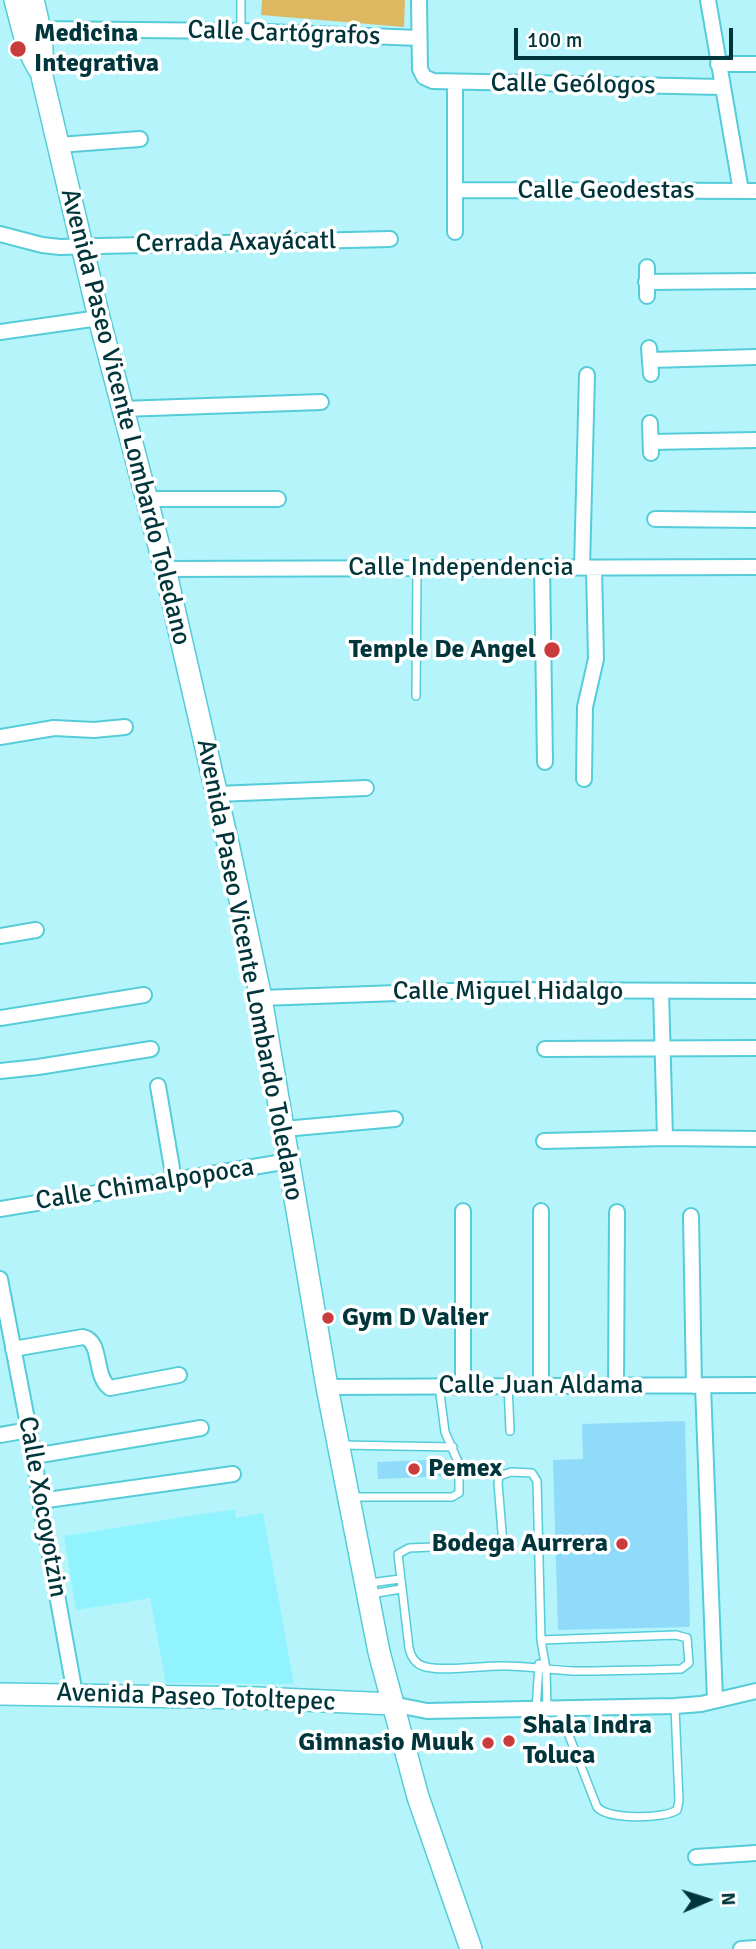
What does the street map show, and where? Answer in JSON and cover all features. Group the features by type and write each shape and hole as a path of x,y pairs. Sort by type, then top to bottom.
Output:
{"main road":[{"name":"Avenida Paseo Vicente Lombardo Toledano","path":"15,0 31,29"},
{"name":"Avenida Paseo Vicente Lombardo Toledano","path":"33,0 32,59 41,72 99,318 165,569 261,998 327,1387 391,1704 418,1797 471,1949"},
{"name":"Avenida Paseo Totoltepec","path":"0,1694 257,1698 391,1704"}],"street":[{"path":"419,0 419,38"},
{"path":"708,0 722,87 749,191"},
{"name":"Calle Cartógrafos","path":"31,29 241,31 419,38"},
{"name":"Calle Geólogos","path":"419,38 420,69 424,77 433,81 722,87"},
{"path":"718,64 756,64"},
{"path":"455,83 456,232"},
{"path":"58,145 140,139"},
{"name":"Calle Geodestas","path":"456,190 749,191"},
{"name":"Cerrada Axayácatl","path":"0,234 42,245 82,247 390,239"},
{"path":"647,282 756,281"},
{"path":"0,332 99,318"},
{"path":"650,361 756,357"},
{"path":"584,779 585,707 596,659 588,567 587,375"},
{"path":"122,409 321,402"},
{"path":"650,423 651,447 756,440"},
{"path":"147,499 278,499"},
{"path":"655,519 756,520"},
{"path":"542,567 545,762"},
{"name":"Calle Independencia","path":"165,569 756,567"},
{"path":"0,737 54,728 94,730 125,727"},
{"path":"216,794 366,788"},
{"path":"0,936 36,930"},
{"name":"Calle Miguel Hidalgo","path":"261,998 479,990 756,991"},
{"path":"661,991 665,1138"},
{"path":"0,1018 144,995"},
{"path":"545,1049 756,1048"},
{"path":"0,1071 151,1049"},
{"path":"158,1086 174,1180"},
{"path":"284,1129 395,1119"},
{"path":"544,1141 756,1139"},
{"name":"Calle Chimalpopoca","path":"0,1209 289,1161"},
{"path":"463,1211 463,1385"},
{"path":"541,1212 541,1385"},
{"path":"616,1386 617,1212"},
{"path":"691,1216 715,1699"},
{"name":"Calle Xocoyotzin","path":"1,1289 34,1456 75,1694"},
{"path":"13,1349 89,1338 93,1343 100,1376 110,1388 179,1375"},
{"name":"Calle Juan Aldama","path":"327,1387 756,1385"},
{"path":"34,1456 201,1428"},
{"path":"0,1435 29,1430"},
{"path":"40,1501 233,1474"},
{"path":"391,1704 427,1711 675,1706 701,1704 756,1691"},
{"path":"696,1857 756,1853"},
{"path":"741,1949 756,1948"}],"lane":[{"path":"241,0 241,31"},
{"path":"415,696 417,569"},
{"path":"348,1497 456,1496 461,1490 453,1447 445,1432 439,1385"},
{"path":"508,1385 510,1431"},
{"path":"338,1445 453,1447"},
{"path":"541,1640 684,1636 689,1642 689,1663 681,1669 572,1671 541,1668 506,1665 425,1667 411,1656 397,1559 402,1550 426,1546 503,1544 498,1483 499,1476 511,1472 532,1472 539,1492 541,1640 543,1658 541,1668 548,1710 600,1811 619,1816 669,1815 677,1810 679,1801 675,1706"},
{"path":"367,1589 400,1579"},
{"path":"367,1589 401,1589"}],"shaded area":[{"path":"262,0 405,0 404,27 261,15"},
{"path":"235,1509 236,1518 263,1513 294,1684 166,1683 150,1598 76,1610 64,1536"}],"building":[{"name":"Bodega Aurrera","path":"685,1421 690,1627 558,1630 553,1460 583,1459 582,1424"},
{"name":"Pemex","path":"450,1459 452,1476 378,1479 377,1462"}],"place":[{"name":"Medicina Integrativa","path":"18,49"},
{"name":"Temple De Angel","path":"552,650"},
{"name":"Gym D Valier","path":"328,1318"},
{"name":"Pemex","path":"414,1469"},
{"name":"Bodega Aurrera","path":"622,1544"},
{"name":"Shala Indra Toluca","path":"509,1741"},
{"name":"Gimnasio Muuk","path":"488,1743"}]}
